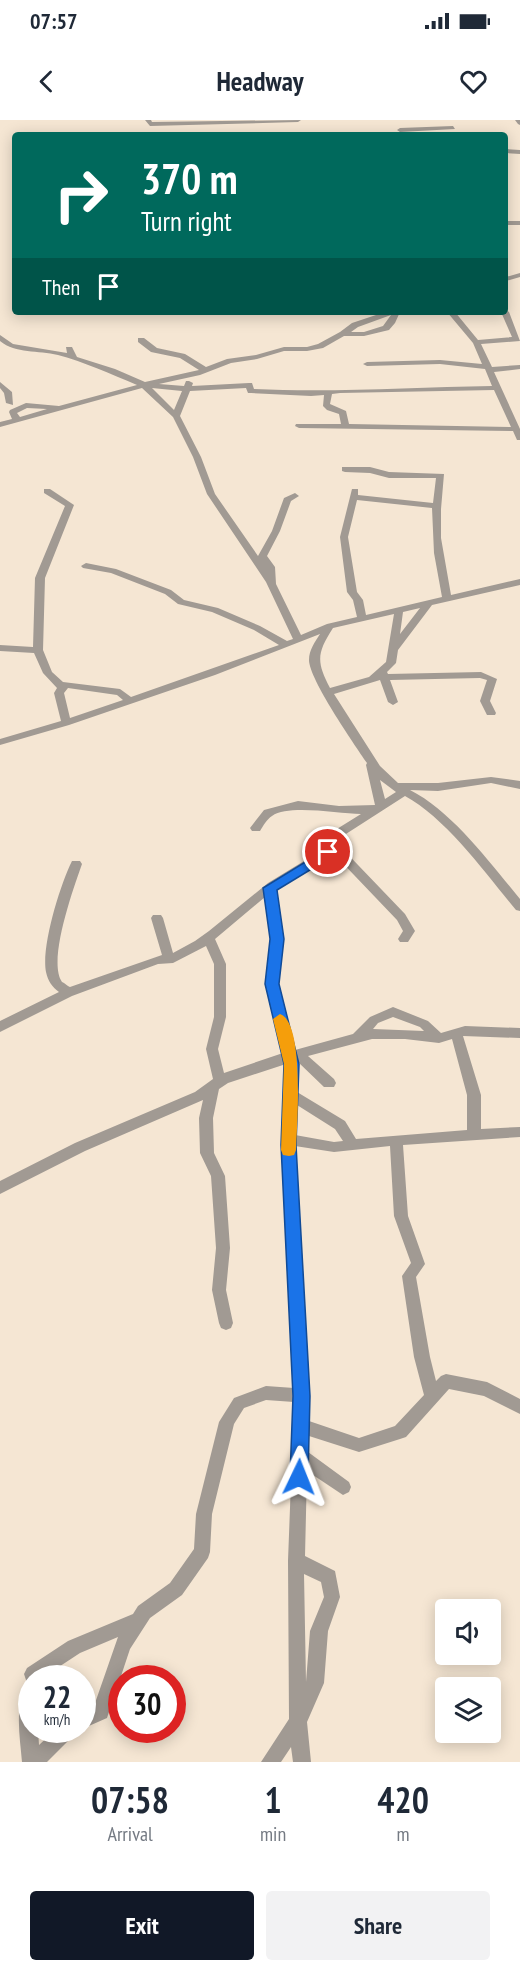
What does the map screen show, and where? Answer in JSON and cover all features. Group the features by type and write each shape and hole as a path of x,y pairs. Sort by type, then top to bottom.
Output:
{"street":[{"path":"148,120 150,124 298,120"},
{"path":"448,120 456,132"},
{"path":"400,130 453,128"},
{"path":"13,412 63,409 144,385 194,374 230,361 272,354 284,348 307,349 320,346 355,325 385,315"},
{"path":"343,334 364,334 386,328 391,323 393,315"},
{"path":"454,315 476,342 520,438"},
{"path":"476,342 518,339 506,315"},
{"path":"0,337 11,346 71,353 144,385 187,389 249,385 251,391 328,394 340,391 497,388"},
{"path":"141,340 154,350 182,356 205,370"},
{"path":"367,364 440,362 487,368 520,367"},
{"path":"176,416 194,374"},
{"path":"0,384 8,392 13,412"},
{"path":"144,385 176,416 197,456 211,494 271,582 298,640"},
{"path":"328,394 326,404 343,413 346,427"},
{"path":"0,425 13,412 26,405 63,409"},
{"path":"299,426 514,429"},
{"path":"345,469 370,470 388,475 441,476 435,506 435,546 447,600"},
{"path":"47,491 70,505 40,579 38,651 48,673 63,688"},
{"path":"362,618 358,600 352,592 344,537 355,494 435,506"},
{"path":"271,582 270,567 262,556 276,531 287,500 295,496"},
{"path":"86,566 124,575 168,592 181,602 215,610 257,628 287,645"},
{"path":"0,742 65,723 287,645 330,626 520,582"},
{"path":"393,650 429,603"},
{"path":"380,675 391,663 399,610"},
{"path":"330,626 318,646 314,664 316,673 369,758 399,788 426,804 465,842 520,907"},
{"path":"0,648 38,651"},
{"path":"380,675 393,702"},
{"path":"328,692 380,675 480,675 492,679 485,701 491,713"},
{"path":"65,719 59,693 65,685 120,692 127,698"},
{"path":"369,758 378,807"},
{"path":"328,840 378,807 399,788 438,787 490,780 520,785"},
{"path":"256,828 268,813 298,805 339,810 378,807"},
{"path":"0,1027 69,993 157,960 169,960 208,938 270,888 328,852 328,840"},
{"path":"328,840 401,917 409,931 404,939"},
{"path":"69,993 56,983 52,964 54,936 76,864"},
{"path":"270,888 277,939 272,984 294,1055 288,1139 302,1396 296,1561 298,1722 302,1762"},
{"path":"157,918 169,960"},
{"path":"208,938 219,964 220,1017 212,1049 218,1083 206,1118 207,1153 218,1176 223,1248 219,1290 225,1323"},
{"path":"357,1038 374,1020 393,1012 424,1024 438,1038"},
{"path":"0,1188 80,1147 200,1096 218,1083 294,1055 372,1034 405,1034 438,1038 465,1031 520,1033"},
{"path":"456,1033 474,1095 474,1135"},
{"path":"294,1055 329,1083"},
{"path":"290,1094 340,1125 352,1144"},
{"path":"288,1139 334,1146 520,1132"},
{"path":"396,1140 401,1216 408,1242 415,1250 418,1264 409,1276 422,1358 432,1398"},
{"path":"301,1426 359,1445 400,1432 446,1381 487,1389 520,1407"},
{"path":"96,1714 101,1712 123,1645 144,1612 176,1589 202,1552 204,1514 227,1422 239,1403 266,1393 302,1396"},
{"path":"300,1456 343,1487"},
{"path":"270,1762 298,1722 315,1683 319,1631 332,1598 329,1577 296,1561"},
{"path":"47,1665 74,1647 139,1620"},
{"path":"31,1743 33,1762"},
{"path":"33,1762 53,1743"}],"slow traffic":[{"path":"280,1019 292,1064 289,1150"}],"route":[{"path":"299,1477 302,1396 288,1145 292,1064 272,984 277,939 270,888 328,852"}]}
